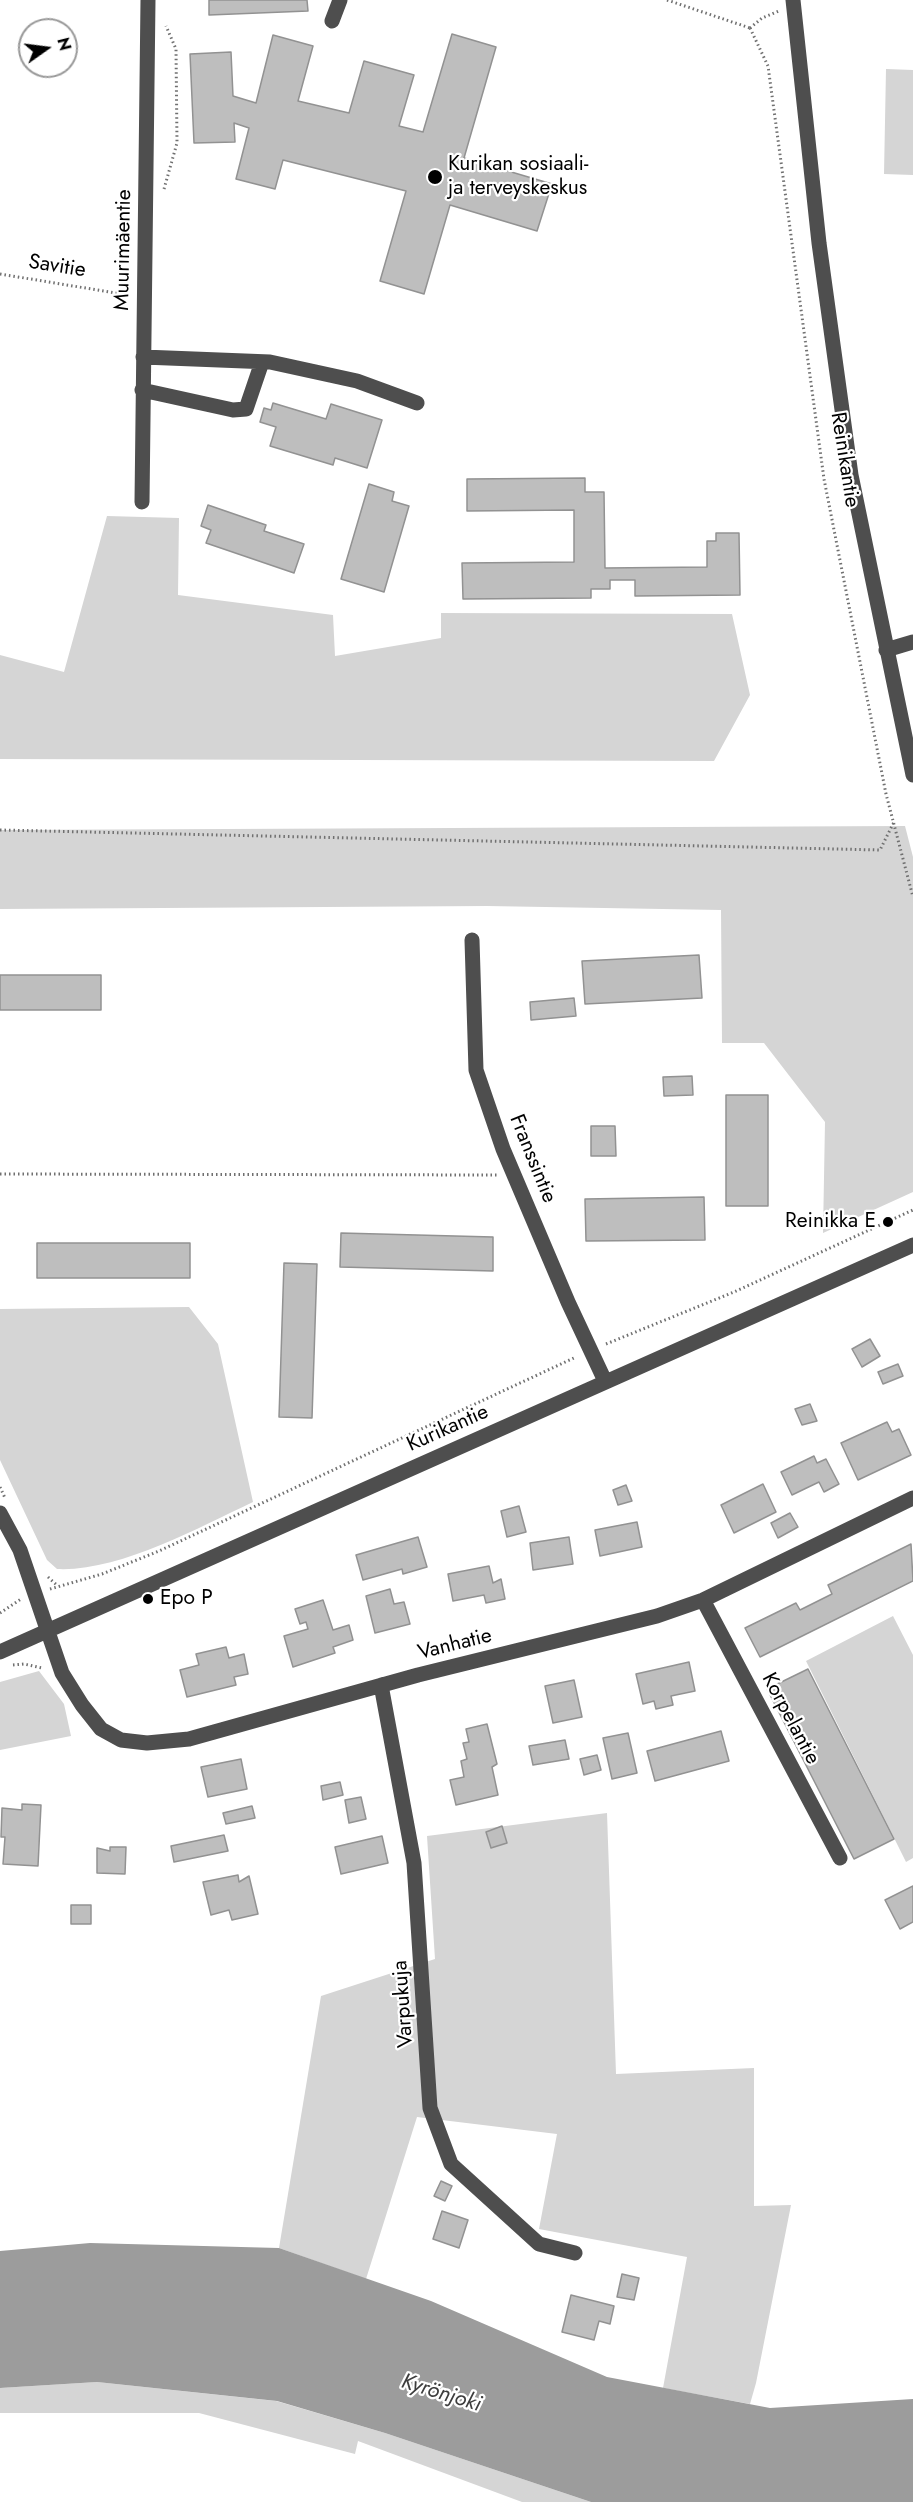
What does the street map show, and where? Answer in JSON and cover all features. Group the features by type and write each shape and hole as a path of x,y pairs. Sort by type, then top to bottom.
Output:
{"street":[{"name":"Muurimäentie","path":"142,502 148,0"},
{"path":"332,21 340,0"},
{"name":"Reinikantie","path":"793,3 819,243 851,475 913,776"},
{"path":"143,357 262,362 357,381 417,403"},
{"path":"142,390 233,410 246,409 262,362"},
{"path":"886,650 913,642"},
{"name":"Franssintie","path":"472,940 476,1070 514,1175 605,1382"},
{"name":"Kurikantie","path":"2,1659 49,1630 913,1245"},
{"name":"Vanhatie","path":"0,1513 20,1550 37,1593 62,1673 101,1729 121,1740 147,1743 189,1738 381,1685 657,1616 703,1600 913,1498"},
{"name":"Korpelantie","path":"703,1600 840,1858"},
{"name":"Varpukuja","path":"381,1685 414,1863 430,2108 451,2164 538,2244 575,2253"}],"path":[{"path":"667,0 750,28 762,18 793,3"},
{"path":"163,192 177,143 176,49 165,18"},
{"name":"Reinikantie","path":"750,28 768,66 824,479 894,822 913,897"},
{"name":"Savitie","path":"0,274 144,297"},
{"path":"0,830 880,850 894,822"},
{"path":"0,1174 514,1175"},
{"name":"Kurikantie","path":"0,1613 18,1600 102,1574 159,1551 591,1350 744,1288 913,1210"},
{"path":"2,1659 62,1673"}],"shaded area":[{"path":"886,69 913,70 913,175 884,174"},
{"path":"107,516 179,518 178,595 333,615 335,656 441,638 441,613 732,614 750,695 714,761 0,759 0,655 64,672"},
{"path":"905,826 913,857 913,1192 823,1233 825,1122 764,1043 722,1043 721,910 487,906 0,909 0,830"},
{"path":"189,1307 218,1344 253,1502 183,1535 131,1556 81,1568 57,1569 47,1560 0,1460 0,1309"},
{"path":"893,1616 913,1655 913,1858 906,1862 806,1661"},
{"path":"39,1671 64,1704 71,1736 0,1750 0,1682"},
{"path":"607,1813 616,2074 754,2068 754,2206 791,2205 750,2404 663,2388 687,2257 539,2229 557,2134 417,2117 366,2279 279,2248 321,1996 435,1959 427,1836"},
{"path":"97,2382 276,2401 385,2433 591,2502 522,2502 358,2441 355,2454 199,2413 0,2413 0,2388"}],"water":[{"name":"Kyrönjoki","path":"90,2243 279,2248 431,2301 607,2377 770,2408 913,2399 913,2502 591,2502 385,2433 277,2401 97,2382 0,2388 0,2251"}],"building":[{"path":"209,0 307,0 308,11 209,15"},
{"path":"452,34 496,47 464,158 552,184 537,231 450,205 424,294 380,281 406,191 283,160 275,189 236,179 249,128 234,123 235,142 194,143 190,54 231,52 233,96 256,103 273,35 313,46 298,101 349,113 364,61 414,75 399,126 423,132"},
{"path":"273,403 326,419 331,404 382,420 367,468 335,458 333,465 270,446 276,427 260,422 264,408 271,410"},
{"path":"585,478 585,492 604,492 605,568 707,567 707,541 716,541 716,533 739,533 740,595 635,596 635,580 610,580 610,589 591,589 591,598 463,599 462,563 574,562 574,510 467,511 467,479"},
{"path":"369,484 394,492 392,501 409,506 384,592 341,579"},
{"path":"208,505 266,525 264,531 304,544 294,573 206,543 211,530 201,526"},
{"path":"699,955 702,998 585,1004 582,961"},
{"path":"0,975 101,975 101,1010 0,1010"},
{"path":"574,998 576,1016 531,1020 530,1002"},
{"path":"692,1076 693,1095 664,1096 663,1077"},
{"path":"726,1095 768,1095 768,1206 726,1206"},
{"path":"591,1126 615,1126 616,1156 591,1156"},
{"path":"704,1197 705,1240 586,1241 585,1199"},
{"path":"341,1233 493,1237 493,1271 340,1267"},
{"path":"37,1243 190,1243 190,1278 37,1278"},
{"path":"284,1263 317,1264 312,1418 279,1417"},
{"path":"870,1339 880,1356 862,1367 852,1349"},
{"path":"898,1364 903,1376 883,1384 878,1372"},
{"path":"810,1404 817,1421 802,1425 795,1409"},
{"path":"887,1422 892,1432 899,1429 911,1455 858,1480 841,1443"},
{"path":"814,1456 817,1463 826,1459 839,1484 824,1492 819,1482 792,1495 781,1472"},
{"path":"763,1484 776,1512 734,1533 721,1505"},
{"path":"626,1485 632,1501 618,1505 613,1490"},
{"path":"519,1506 526,1532 507,1537 501,1511"},
{"path":"790,1513 798,1527 778,1538 771,1523"},
{"path":"637,1522 642,1547 600,1556 595,1530"},
{"path":"418,1537 427,1567 403,1574 402,1569 363,1580 356,1555"},
{"path":"569,1537 573,1564 533,1570 530,1543"},
{"path":"911,1544 913,1581 760,1657 745,1628 796,1603 800,1610 832,1594 828,1585"},
{"path":"489,1566 493,1583 501,1579 505,1599 486,1603 484,1595 453,1601 448,1574"},
{"path":"390,1589 394,1604 404,1602 410,1624 375,1633 366,1596"},
{"path":"323,1600 333,1630 349,1625 353,1640 333,1647 335,1653 293,1667 284,1636 308,1629 306,1622 300,1624 295,1609"},
{"path":"226,1647 229,1658 244,1654 248,1674 234,1677 236,1685 187,1697 180,1670 199,1665 196,1654"},
{"path":"689,1662 695,1691 671,1696 673,1705 656,1709 654,1701 643,1704 636,1674"},
{"path":"808,1669 894,1839 854,1859 767,1689"},
{"path":"574,1680 582,1717 553,1723 545,1686"},
{"path":"487,1724 497,1764 492,1767 498,1795 456,1805 450,1780 464,1777 461,1761 467,1759 463,1743 469,1742 466,1729"},
{"path":"721,1731 729,1761 655,1781 647,1751"},
{"path":"628,1733 637,1773 612,1779 603,1738"},
{"path":"565,1740 569,1759 533,1765 529,1746"},
{"path":"597,1755 601,1770 584,1775 580,1759"},
{"path":"241,1759 247,1789 208,1797 201,1767"},
{"path":"340,1782 343,1795 323,1800 321,1786"},
{"path":"361,1797 366,1819 349,1823 345,1800"},
{"path":"22,1804 41,1805 38,1866 3,1864 5,1837 1,1837 2,1808 22,1810"},
{"path":"252,1806 255,1818 226,1824 223,1813"},
{"path":"502,1826 507,1843 491,1848 486,1832"},
{"path":"224,1835 228,1851 174,1862 171,1846"},
{"path":"382,1836 388,1863 341,1874 335,1847"},
{"path":"110,1847 126,1847 125,1874 97,1873 97,1848 110,1851"},
{"path":"238,1875 239,1882 249,1876 258,1914 232,1920 229,1910 211,1915 203,1882"},
{"path":"913,1886 913,1922 900,1929 885,1900"},
{"path":"71,1905 91,1905 91,1924 71,1924"},
{"path":"441,2181 452,2186 445,2201 434,2196"},
{"path":"442,2211 468,2220 459,2248 433,2239"},
{"path":"622,2274 639,2278 634,2300 617,2297"},
{"path":"571,2295 614,2306 610,2324 599,2321 594,2340 562,2332"}],"place":[{"name":"Kurikan sosiaali- ja terveyskeskus","path":"435,177"},
{"name":"Reinikka E","path":"888,1222"},
{"name":"Epo P","path":"148,1599"}]}
